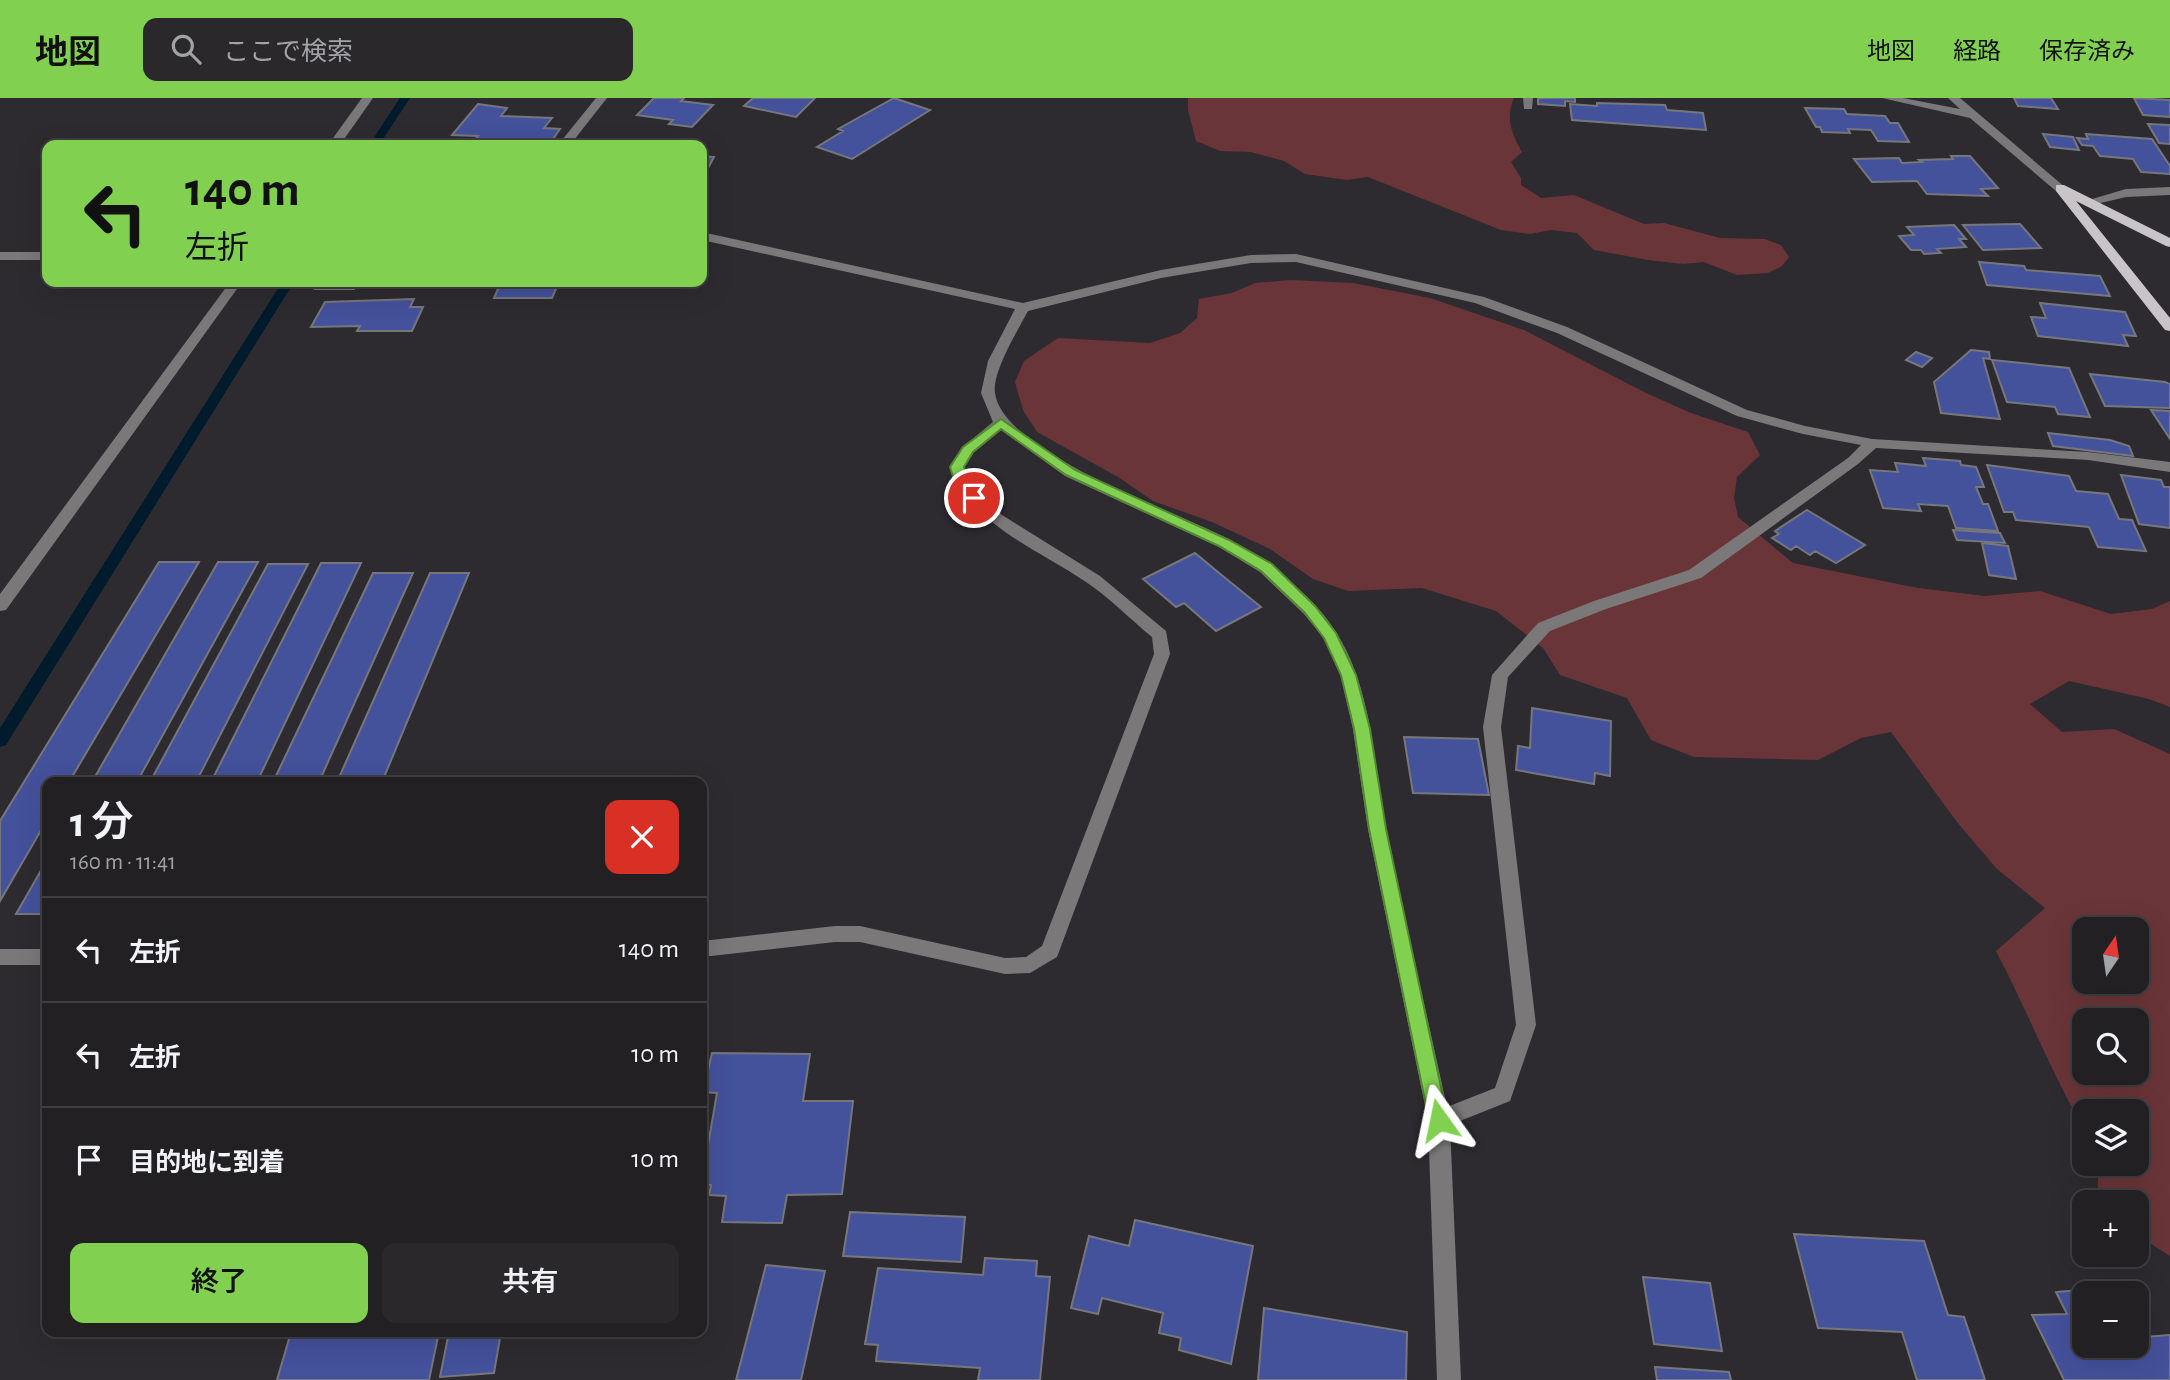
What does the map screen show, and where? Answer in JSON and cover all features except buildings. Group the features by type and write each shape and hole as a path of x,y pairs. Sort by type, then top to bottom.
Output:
{"main road":[{"path":"2060,188 2170,243"},
{"path":"2060,188 2170,327"}],"street":[{"path":"338,140 368,98"},
{"path":"569,140 602,98"},
{"path":"1887,98 1975,116"},
{"path":"1953,98 2060,188"},
{"path":"2088,202 2126,193 2170,191"},
{"path":"707,237 1023,307 1161,274 1251,259 1296,258 1479,300 1562,330 1742,413 1803,430 1872,443 2088,456 2170,467"},
{"path":"0,256 42,256"},
{"path":"0,606 232,287"},
{"path":"1023,307 995,361 988,393 1001,423 1070,472 1224,543 1266,568 1310,610 1331,636 1349,675 1362,729 1377,829 1439,1120 1449,1380"},
{"path":"707,948 835,934 860,934 1005,966 1030,965 1050,951 1162,654 1160,635 1094,581 985,512 962,484 957,467 968,450 1001,423"},
{"path":"1439,1120 1503,1094 1526,1025 1492,727 1500,675 1544,627 1600,605 1695,574 1853,461 1872,443"},
{"path":"0,957 42,957"}],"shaded area":[{"path":"1188,98 1514,98 1510,112 1511,126 1522,152 1511,162 1521,178 1521,185 1541,198 1574,195 1644,224 1664,223 1720,238 1765,239 1781,245 1789,257 1782,266 1768,273 1737,275 1704,262 1683,264 1594,250 1577,233 1551,230 1530,234 1501,230 1368,177 1347,180 1305,174 1284,161 1251,152 1220,151 1196,141 1188,110"},
{"path":"1291,280 1353,283 1430,298 1524,330 1646,393 1691,413 1748,432 1760,455 1737,477 1734,498 1738,517 1793,563 1918,588 1985,596 2040,591 2111,614 2152,609 2170,601 2170,707 2149,699 2069,681 2030,704 2062,732 2114,729 2170,754 2170,1256 2149,1243 2149,1190 2098,1190 2098,1176 2149,1176 2149,1099 2072,1099 2072,1106 1996,951 2045,908 1996,868 1957,822 1891,732 1861,738 1818,760 1694,757 1651,740 1627,698 1560,675 1543,648 1496,611 1422,588 1348,591 1313,579 1270,549 1212,522 1153,501 1118,477 1037,432 1023,410 1015,382 1024,361 1058,338 1150,343 1180,333 1197,318 1199,299 1232,293 1255,283"}],"waterway":[{"path":"377,140 405,98"},
{"path":"0,741 285,287"}],"route":[{"path":"974,498 962,484 957,467 968,450 1001,423 1038,452 1070,472 1224,543 1266,568 1310,610 1331,636 1349,675 1362,729 1377,829 1439,1120"}]}
